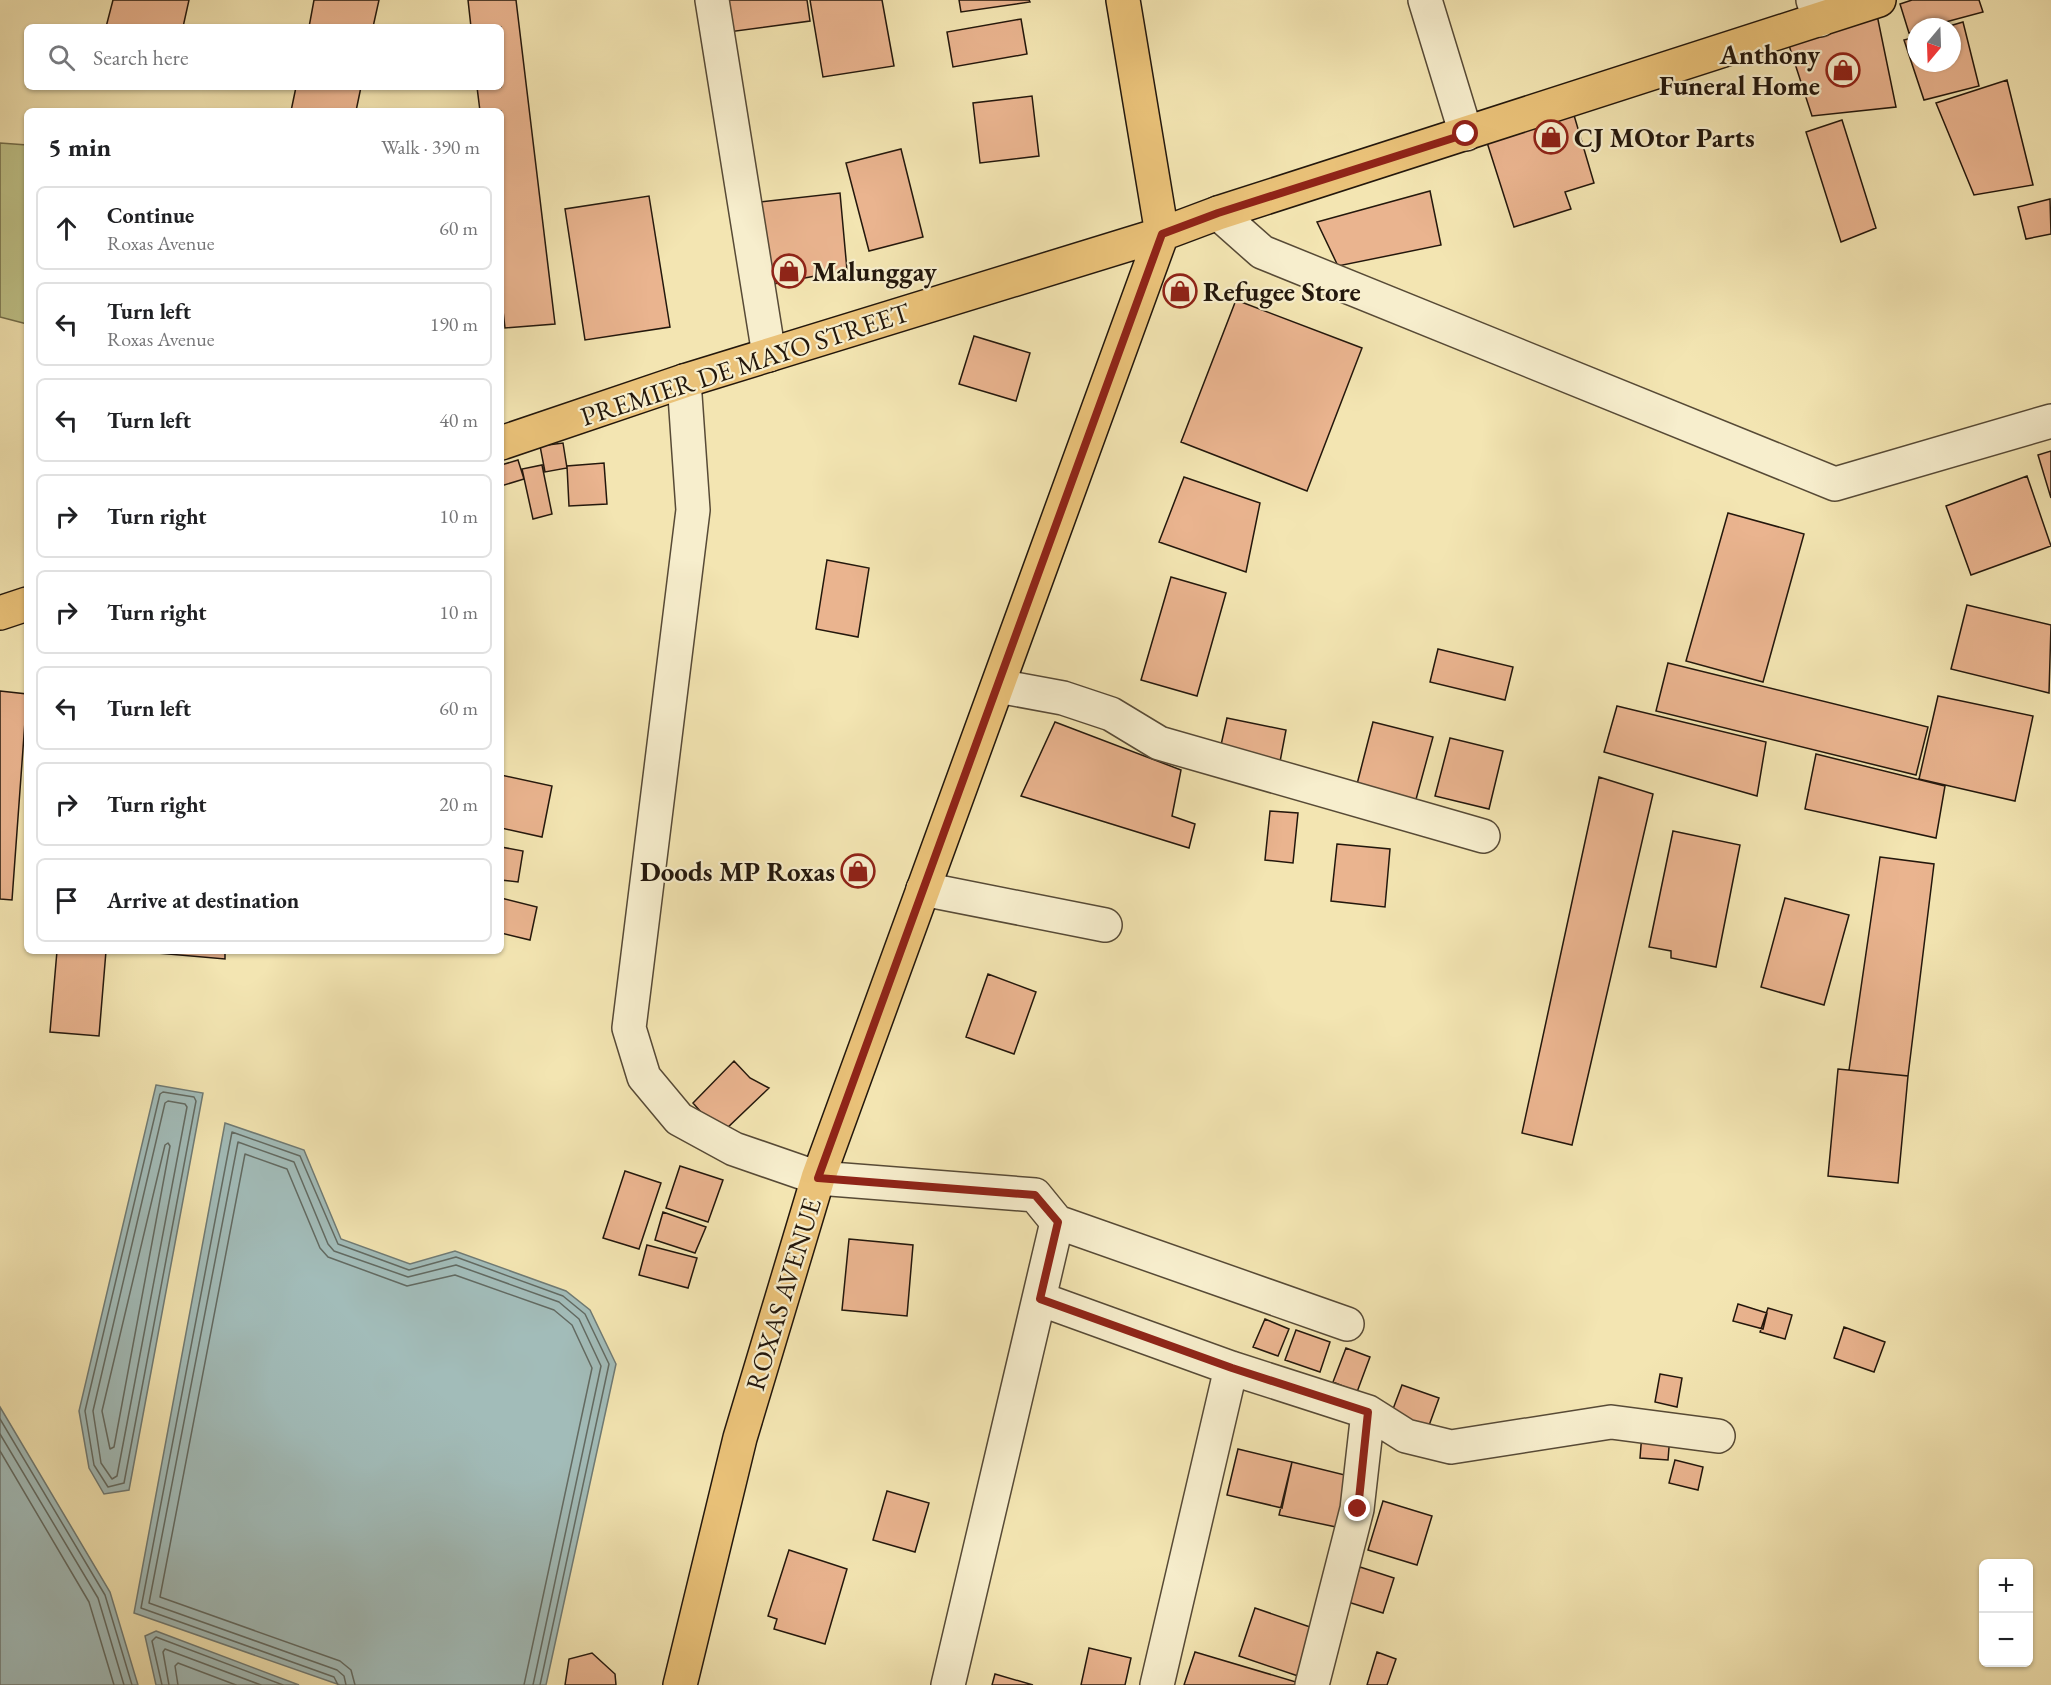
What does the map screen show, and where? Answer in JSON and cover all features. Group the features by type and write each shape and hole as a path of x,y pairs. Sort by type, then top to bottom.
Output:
{"main road":[{"path":"1123,0 1162,234 1218,213 1466,134 1817,10 1879,0"},
{"name":"PREMIER DE MAYO STREET","path":"504,442 684,381 1162,234"},
{"name":"ROXAS AVENUE","path":"680,1685 740,1438 818,1178 1162,234"},
{"path":"0,613 24,605"}],"street":[{"path":"712,0 769,355"},
{"path":"1425,0 1466,134"},
{"path":"1218,213 1262,252 1835,484 2051,421"},
{"path":"684,381 693,510 629,1028 644,1077 679,1119 734,1149 818,1178 1035,1195 1058,1222 1347,1324"},
{"path":"998,686 1063,698 1111,714 1159,743 1483,836"},
{"path":"923,889 1105,925"},
{"path":"948,1685 1058,1222"},
{"path":"1040,1299 1232,1368 1368,1412 1406,1436 1451,1447 1611,1422 1718,1436"},
{"path":"1157,1685 1232,1368"},
{"path":"1312,1685 1358,1509 1368,1412"}],"green space":[{"path":"0,143 24,145 24,323 0,317"}],"water":[{"path":"156,1085 203,1093 129,1490 104,1494 89,1468 79,1411"},
{"path":"225,1123 304,1150 341,1239 410,1264 455,1251 566,1291 590,1310 616,1364 546,1685 340,1685 134,1613"},
{"path":"0,1407 110,1592 138,1685 0,1685"},
{"path":"156,1631 299,1685 156,1685 145,1636"}],"building":[{"path":"113,0 189,0 184,24 107,24"},
{"path":"314,0 379,0 374,24 310,24"},
{"path":"468,0 516,0 555,324 505,328 504,108 480,108 477,90 504,90 504,24 471,24"},
{"path":"717,0 807,0 810,21 721,33"},
{"path":"810,0 882,0 894,66 823,77"},
{"path":"959,0 1029,0 1030,2 961,12"},
{"path":"1912,0 1979,0 1983,12 1961,18 1907,18 1907,27 1900,4"},
{"name":"Anthony Funeral Home","path":"1876,10 1896,107 1812,116 1785,33"},
{"path":"1021,19 1027,54 953,67 947,32"},
{"path":"1963,22 1979,86 1924,100 1915,72 1961,72 1961,23"},
{"path":"2007,80 2033,185 1974,195 1936,103"},
{"path":"295,90 360,90 357,108 292,108"},
{"path":"1032,96 1039,156 980,163 973,103"},
{"path":"1571,105 1594,183 1565,192 1571,209 1514,227 1484,133"},
{"path":"1842,120 1876,228 1841,242 1806,132"},
{"path":"901,149 923,237 869,251 846,163"},
{"path":"1430,191 1441,245 1338,266 1317,222"},
{"path":"840,193 847,270 773,284 760,202"},
{"path":"649,196 670,327 585,340 565,209"},
{"path":"2050,199 2051,234 2026,239 2018,207"},
{"path":"1236,300 1362,348 1307,491 1181,442"},
{"path":"974,336 1030,353 1016,401 959,384"},
{"path":"563,443 567,468 545,472 540,446"},
{"path":"2051,451 2051,498 2038,455"},
{"path":"518,460 524,479 504,485 504,464"},
{"path":"604,463 607,504 569,506 567,466"},
{"path":"542,465 552,514 533,519 522,469"},
{"path":"2027,476 2051,546 1971,575 1946,506"},
{"path":"1184,477 1260,503 1246,572 1159,542"},
{"path":"1728,513 1804,534 1763,682 1686,661"},
{"path":"827,560 869,568 858,637 816,629"},
{"path":"1171,577 1226,593 1197,696 1141,680"},
{"path":"1967,605 2051,625 2049,693 1951,669"},
{"path":"1438,649 1513,667 1505,700 1430,682"},
{"path":"1668,663 1928,727 1916,775 1656,711"},
{"path":"0,691 24,694 24,735 12,900 0,899"},
{"path":"1938,696 2033,716 2015,801 1919,779"},
{"path":"1617,706 1766,742 1757,796 1604,752"},
{"path":"1227,718 1286,730 1279,767 1219,754"},
{"path":"1055,722 1181,770 1172,816 1195,824 1189,848 1021,796"},
{"path":"1373,722 1433,737 1415,803 1356,788"},
{"path":"1450,738 1503,751 1489,809 1435,796"},
{"path":"1816,754 1945,786 1936,838 1805,809"},
{"path":"504,776 552,786 542,837 504,829"},
{"path":"1599,777 1653,794 1572,1145 1522,1133"},
{"path":"1270,811 1298,813 1293,863 1265,860"},
{"path":"1673,831 1740,845 1716,967 1671,958 1671,951 1649,947"},
{"path":"1337,844 1390,849 1385,907 1331,901"},
{"path":"504,848 523,851 518,882 504,880"},
{"path":"1880,857 1934,864 1908,1076 1849,1070"},
{"path":"1785,898 1849,915 1824,1005 1761,987"},
{"path":"504,899 537,907 530,940 504,934"},
{"path":"57,954 106,954 99,1036 50,1032"},
{"path":"168,954 225,954 225,959"},
{"path":"988,974 1036,992 1014,1054 966,1037"},
{"path":"734,1061 750,1078 769,1088 726,1129 708,1120 693,1103"},
{"path":"1838,1069 1908,1076 1898,1183 1828,1176"},
{"path":"680,1166 723,1180 708,1222 666,1208"},
{"path":"625,1171 661,1183 639,1249 603,1238"},
{"path":"663,1212 706,1227 695,1253 655,1240"},
{"path":"849,1239 913,1245 907,1316 842,1310"},
{"path":"647,1245 697,1258 688,1288 639,1275"},
{"path":"1738,1304 1767,1313 1763,1329 1733,1321"},
{"path":"1768,1308 1792,1315 1785,1339 1760,1332"},
{"path":"1265,1319 1289,1329 1278,1356 1253,1347"},
{"path":"1844,1327 1885,1342 1874,1372 1834,1358"},
{"path":"1296,1330 1330,1342 1320,1372 1285,1360"},
{"path":"1346,1348 1370,1357 1357,1392 1333,1382"},
{"path":"1660,1374 1682,1378 1677,1407 1655,1402"},
{"path":"1402,1385 1439,1398 1427,1431 1390,1417"},
{"path":"1642,1433 1670,1435 1668,1460 1640,1458"},
{"path":"1238,1449 1292,1462 1282,1508 1227,1495"},
{"path":"1675,1460 1703,1467 1698,1490 1669,1483"},
{"path":"1292,1462 1353,1477 1341,1528 1279,1515"},
{"path":"887,1491 929,1503 915,1552 873,1540"},
{"path":"1383,1501 1432,1516 1417,1565 1368,1550"},
{"path":"789,1550 847,1569 825,1644 774,1629 777,1619 768,1616"},
{"path":"1360,1567 1394,1578 1383,1613 1348,1602"},
{"path":"1255,1608 1313,1628 1298,1676 1239,1656"},
{"path":"1089,1648 1131,1658 1125,1685 1081,1685"},
{"path":"1195,1652 1296,1682 1296,1685 1184,1685"},
{"path":"1377,1652 1396,1659 1387,1685 1367,1685"},
{"path":"592,1653 615,1674 616,1685 565,1685 569,1659"},
{"path":"995,1674 1033,1685 992,1685"}],"place":[{"name":"Anthony Funeral Home","path":"1843,70"},
{"name":"CJ MOtor Parts","path":"1551,137"},
{"name":"Malunggay","path":"789,271"},
{"name":"Refugee Store","path":"1180,291"},
{"name":"Doods MP Roxas","path":"858,871"}],"route":[{"path":"1358,1509 1368,1412 1232,1368 1040,1299 1058,1222 1035,1195 818,1178 1162,234 1218,213 1466,134"}]}
